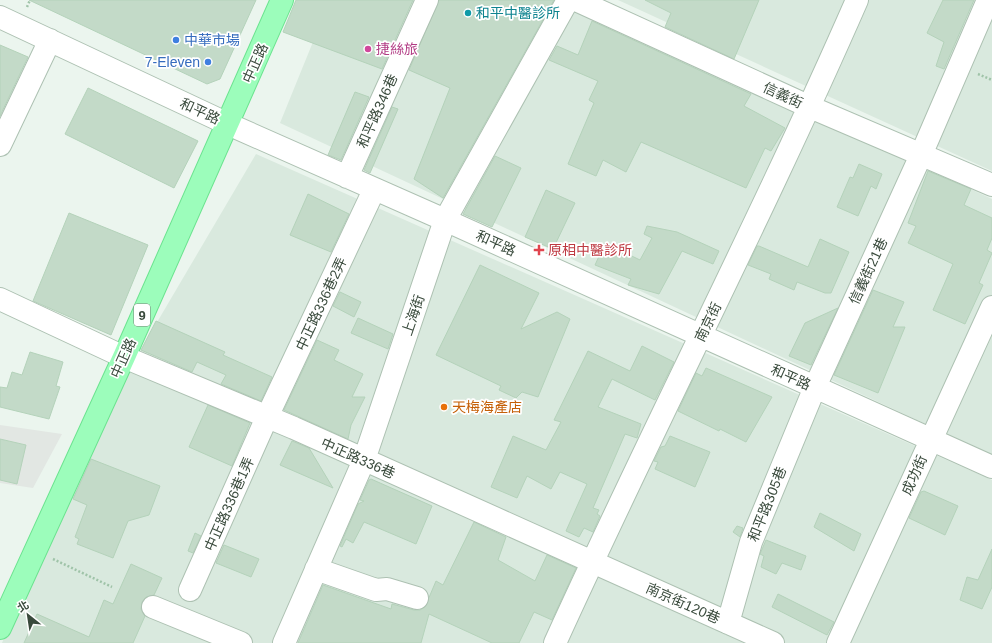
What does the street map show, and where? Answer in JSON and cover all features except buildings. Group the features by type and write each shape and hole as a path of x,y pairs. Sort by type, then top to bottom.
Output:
{"main road":[{"name":"中正路","path":"0,628 124,357 282,0"}],"street":[{"name":"和平路346巷","path":"346,177 427,0"},
{"name":"上海街","path":"284,643 364,460 445,220 568,0"},
{"name":"信義街","path":"576,0 810,107 992,185"},
{"name":"南京街","path":"555,643 592,562 702,336 810,107 857,0"},
{"name":"信義街21巷","path":"815,387 921,155 988,0"},
{"name":"和平路","path":"0,17 228,124 374,190 445,220 992,467"},
{"path":"0,145 50,40"},
{"name":"中正路336巷2弄","path":"267,417 374,190"},
{"name":"中正路336巷","path":"0,299 124,357 267,417 592,562"},
{"name":"成功街","path":"838,643 930,439 992,307"},
{"name":"和平路305巷","path":"728,623 751,542 815,387"},
{"name":"中正路336巷1弄","path":"190,590 267,417"},
{"name":"南京街120巷","path":"592,562 773,643"},
{"path":"316,569 376,590 386,589 417,598"},
{"path":"153,607 241,643"}],"path":[{"path":"35,551 112,587"}],"shaded area":[{"path":"330,0 560,0 683,55 992,199 992,455 280,123"},
{"path":"618,0 992,0 992,171 736,54"},
{"path":"256,154 992,480 992,643 2,643 106,409"},
{"path":"0,425 62,434 33,488 0,483"}],"place":[{"name":"和平中醫診所","path":"468,13"},
{"name":"中華市場","path":"176,40"},
{"name":"捷絲旅","path":"368,49"},
{"name":"7-Eleven","path":"208,62"},
{"name":"原相中醫診所","path":"539,250"},
{"name":"天梅海產店","path":"444,407"}]}
